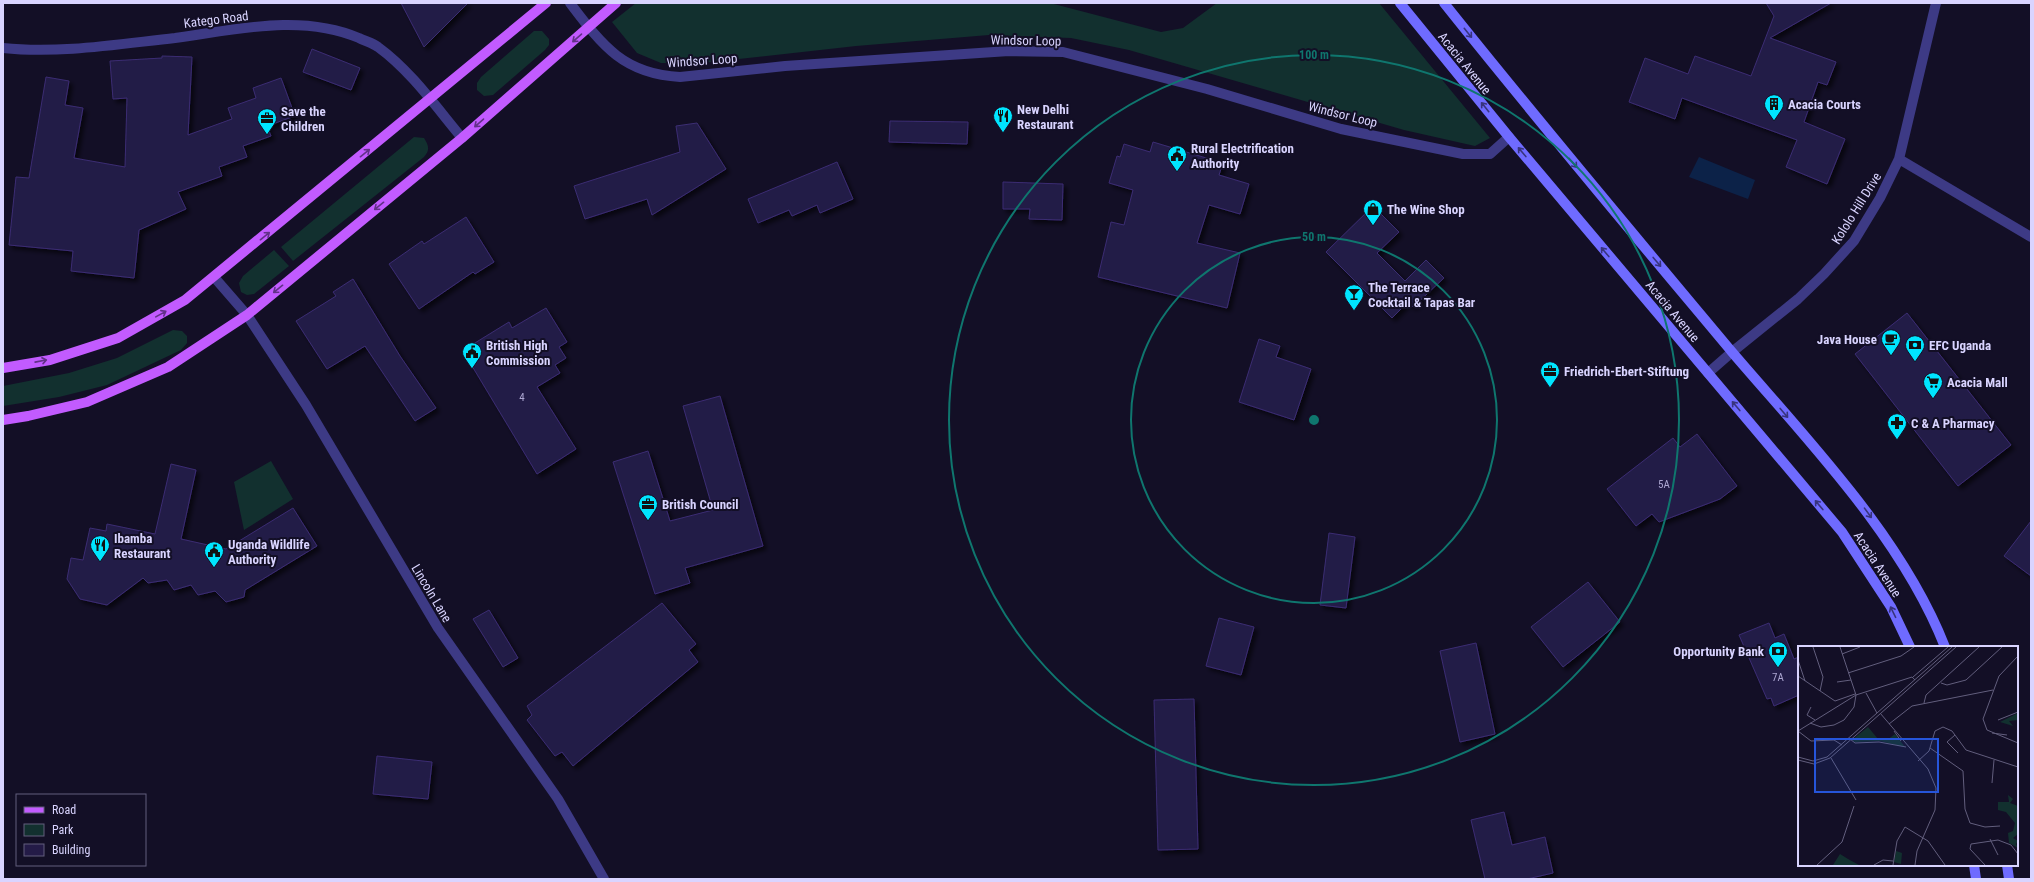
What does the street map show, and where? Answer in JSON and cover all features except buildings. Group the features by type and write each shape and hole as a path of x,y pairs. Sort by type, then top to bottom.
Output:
{"main road":[{"path":"3,368 50,360 118,338 185,300 430,100 546,3"},
{"path":"3,420 28,416 86,402 168,367 247,315 462,138 616,3"},
{"name":"Acacia Avenue","path":"1400,3 1509,137 1842,532 1891,607 1910,646"},
{"name":"Acacia Avenue","path":"1444,3 1548,133 1868,512 1920,593 1945,646"},
{"path":"1974,866 1976,879"},
{"path":"2007,866 2009,879"}],"street":[{"name":"Windsor Loop","path":"570,3 614,55 628,64 646,72 662,76 680,77 785,66 1009,51 1063,52 1207,90 1341,129 1463,154 1490,154 1509,137"},
{"name":"Kololo Hill Drive","path":"1708,373 1798,300 1851,246 1880,198 1899,159 1936,3"},
{"name":"Katego Road","path":"3,48 19,50 70,48 136,42 270,26 304,24 341,30 377,46 409,74 462,138"},
{"path":"1899,159 2031,237"},
{"name":"Lincoln Lane","path":"214,277 247,315 308,409 438,628 558,799 604,879"}],"green space":[{"path":"636,3 1050,3 1161,32 1183,28 1217,3 1379,3 1490,138 1475,146 1404,130 1129,50 1071,38 989,35 856,46 702,63 661,63 637,53 612,22"},
{"path":"534,31 542,31 549,39 549,45 545,50 493,95 484,96 477,90 477,83 481,77"},
{"path":"414,137 424,138 427,143 428,150 424,157 293,261 281,247"},
{"path":"274,250 289,266 254,294 247,295 241,292 239,283 243,276"},
{"path":"173,330 182,331 187,336 187,343 181,350 107,385 59,397 3,406 3,386 69,373 117,358"},
{"path":"271,461 293,499 244,530 234,482"}],"water":[{"path":"1699,157 1755,180 1748,199 1689,177"}],"place":[{"name":"Acacia Courts","path":"1774,121"},
{"name":"New Delhi Restaurant","path":"1003,133"},
{"name":"Save the Children","path":"267,135"},
{"name":"Rural Electrification Authority","path":"1177,172"},
{"name":"The Wine Shop","path":"1373,226"},
{"name":"The Terrace Cocktail & Tapas Bar","path":"1354,311"},
{"name":"Java House","path":"1891,356"},
{"name":"EFC Uganda","path":"1915,362"},
{"name":"British High Commission","path":"472,369"},
{"name":"Friedrich-Ebert-Stiftung","path":"1550,388"},
{"name":"Acacia Mall","path":"1933,399"},
{"name":"C & A Pharmacy","path":"1897,440"},
{"name":"British Council","path":"648,521"},
{"name":"Ibamba Restaurant","path":"100,562"},
{"name":"Uganda Wildlife Authority","path":"214,568"},
{"name":"Opportunity Bank","path":"1778,668"}]}
